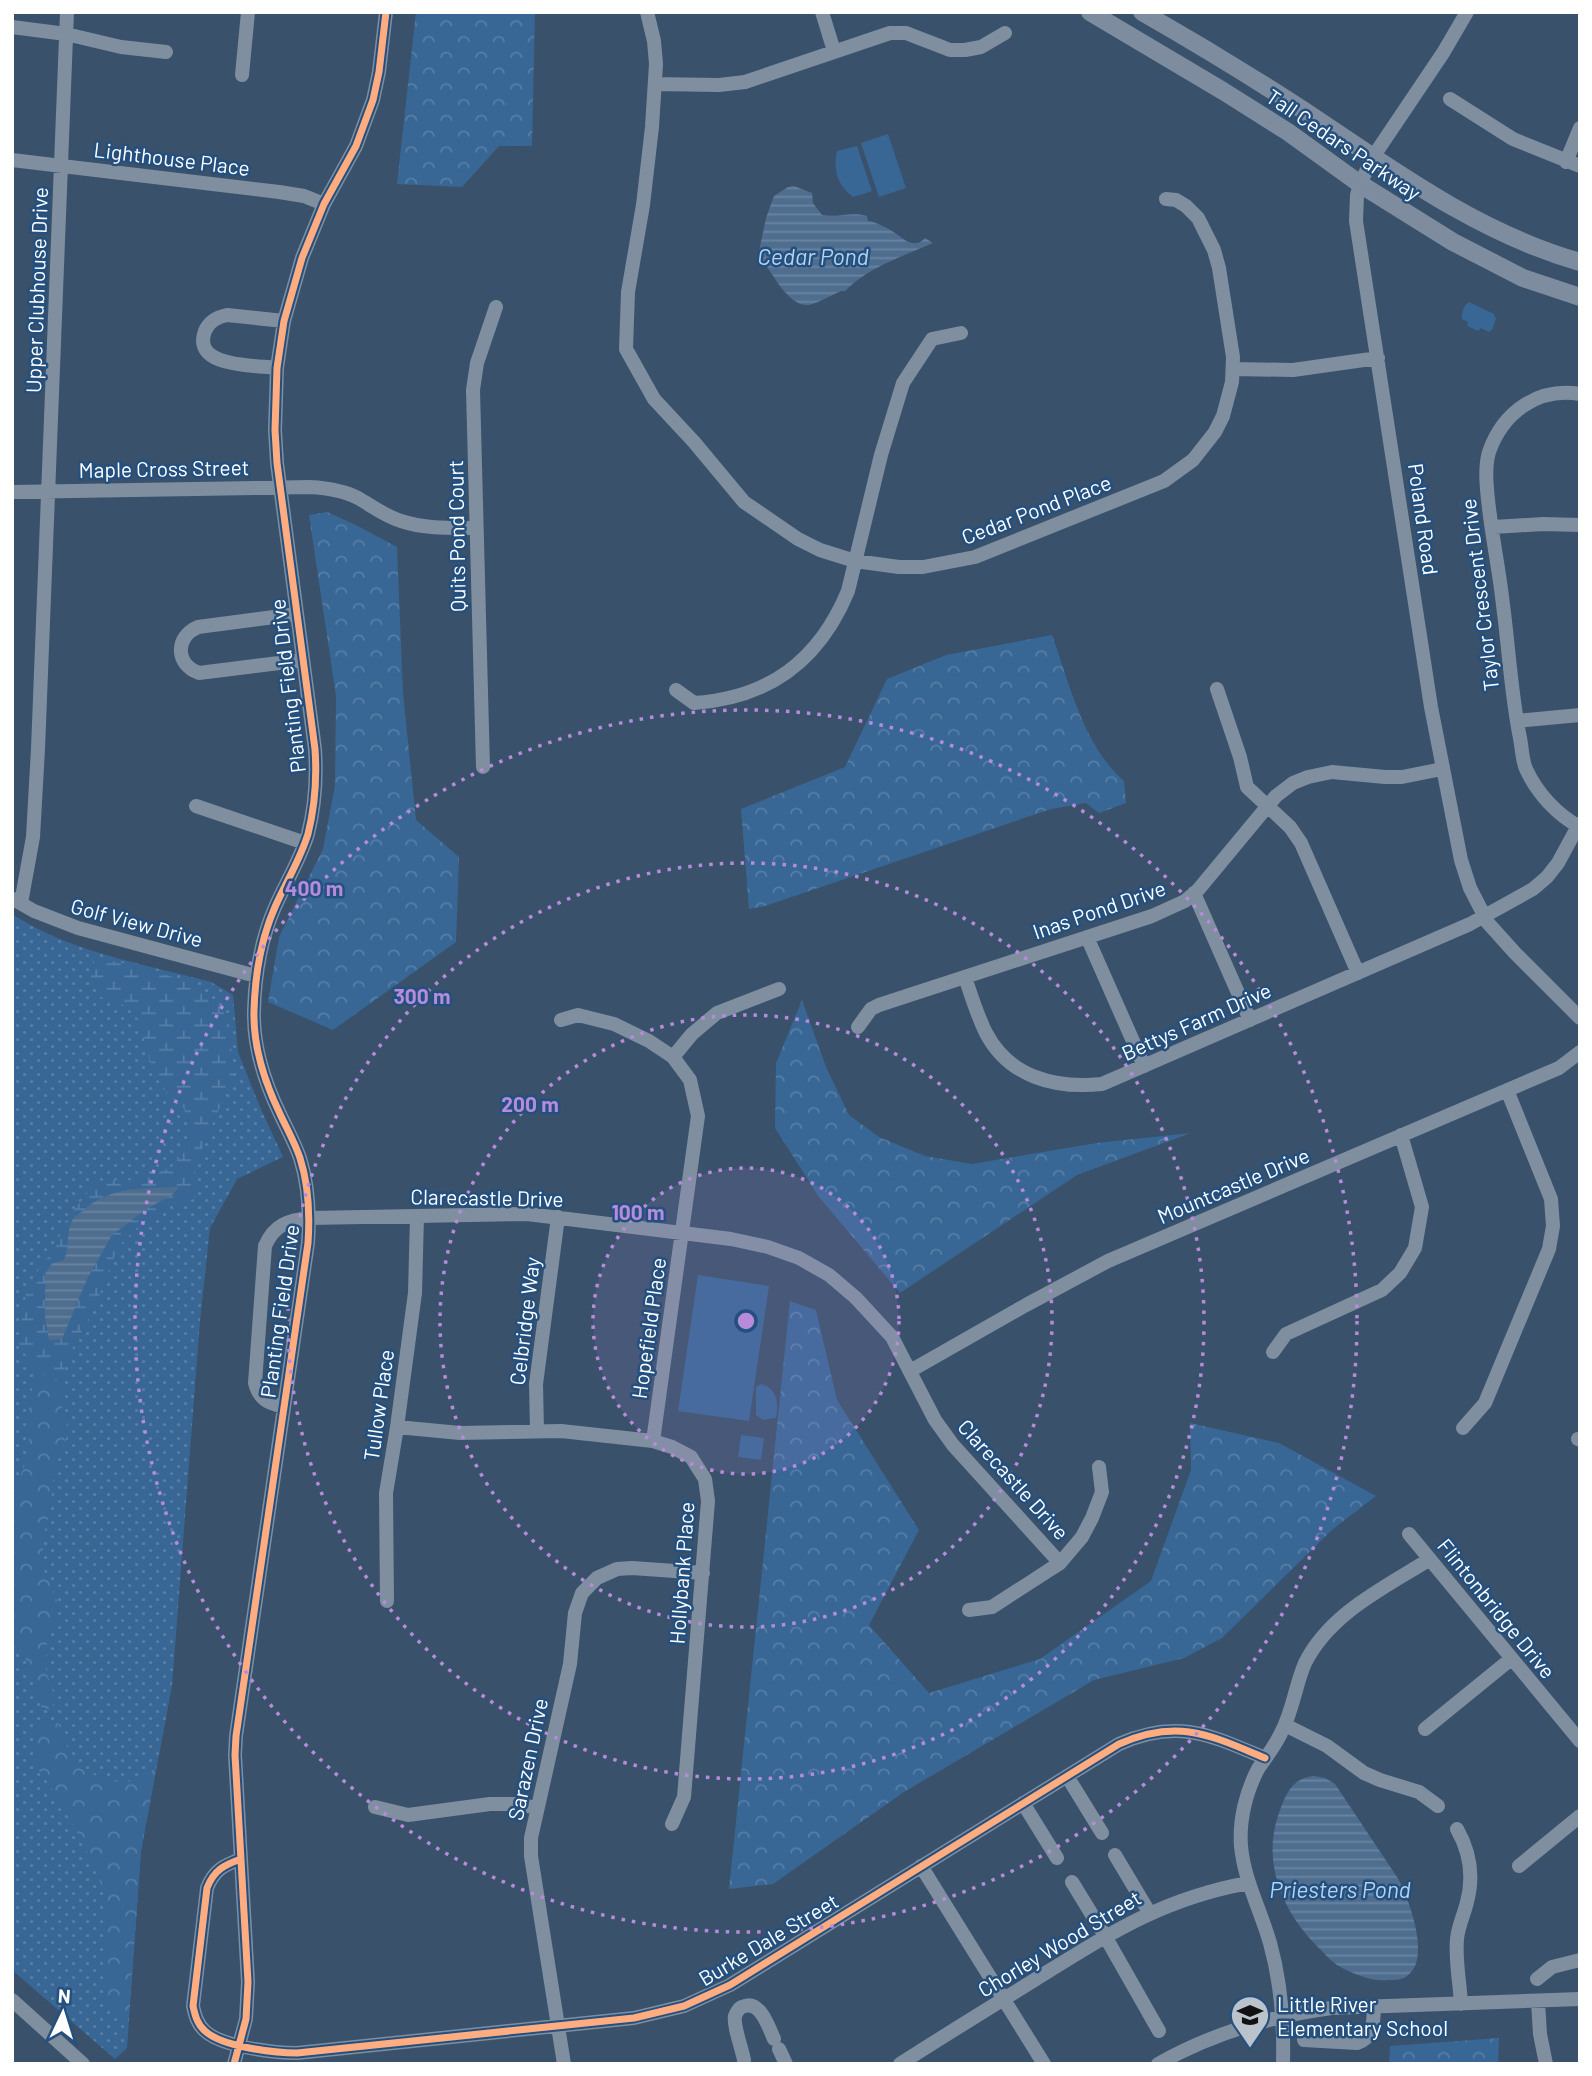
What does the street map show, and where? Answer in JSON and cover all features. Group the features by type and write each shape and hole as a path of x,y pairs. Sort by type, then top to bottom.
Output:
{"main road":[{"name":"Tall Cedars Parkway","path":"1090,12 1277,125 1360,184 1453,242 1523,278 1580,297"},
{"name":"Tall Cedars Parkway","path":"1142,12 1242,71 1433,197 1517,240 1580,262"}],"street":[{"name":"Upper Clubhouse Drive","path":"17,901 33,837 67,12"},
{"path":"243,75 248,12"},
{"name":"Planting Field Drive","path":"234,2064 246,2019 248,1982 236,1736 310,1219 306,1180 300,1158 262,1067 254,1016 256,976 268,925 305,843 313,812 316,770 280,487 275,430 277,368 284,321 302,258 324,204 367,120 379,72 386,12"},
{"name":"Cedar Pond Place","path":"647,12 656,64 655,85 643,205 628,292 626,349 654,399 744,502 798,539 820,550 855,561 899,567 923,567 975,557 1164,481 1193,460 1215,432 1229,399 1233,369 1214,250 1198,218 1176,200 1166,199"},
{"path":"822,12 834,51"},
{"name":"Poland Road","path":"1467,12 1443,53 1373,157 1360,184 1356,221 1427,681 1461,860 1470,888 1499,936 1580,1018"},
{"path":"12,27 66,34 121,47 166,52"},
{"path":"655,85 719,85 745,82 890,33 906,33 950,50 981,47 1005,33"},
{"path":"1450,99 1513,139 1573,164 1580,128"},
{"name":"Lighthouse Place","path":"12,160 279,192 304,196 324,204"},
{"name":"Quits Pond Court","path":"483,767 474,383 477,363 496,307"},
{"path":"277,368 217,360 207,351 204,337 209,324 220,316 284,321"},
{"path":"676,690 694,703 712,702 750,693 788,673 819,643 848,591 881,455 904,383 932,339 961,333"},
{"path":"1233,369 1293,370 1378,358"},
{"name":"Taylor Crescent Drive","path":"1579,827 1552,807 1525,768 1487,488 1488,454 1508,418 1525,404 1543,395 1580,394"},
{"name":"Maple Cross Street","path":"12,492 310,486 356,497 386,514 412,524 432,528 476,528"},
{"path":"1493,527 1580,525"},
{"path":"297,614 198,627 186,634 180,654 187,666 199,673 303,660"},
{"path":"1217,690 1240,757 1247,788 1290,827 1301,843 1358,973"},
{"path":"1517,721 1580,715"},
{"name":"Inas Pond Drive","path":"858,1027 870,1009 879,1004 1167,911 1185,901 1207,879 1267,806 1284,789 1308,777 1332,772 1385,778 1402,777 1443,769"},
{"path":"196,806 305,843"},
{"name":"Bettys Farm Drive","path":"965,977 981,1023 1002,1055 1028,1074 1045,1081 1059,1084 1102,1084 1485,916 1533,889 1547,877 1579,827"},
{"path":"1194,893 1250,1020"},
{"name":"Golf View Drive","path":"17,901 59,922 78,928 256,976"},
{"path":"1087,937 1144,1066"},
{"path":"673,1057 692,1034 717,1013 779,989"},
{"name":"Hopefield Place","path":"561,1020 578,1015 614,1024 649,1041 673,1057 690,1080 698,1116 653,1441"},
{"name":"Mountcastle Drive","path":"910,1371 1108,1261 1559,1068 1580,1052"},
{"path":"1462,1428 1485,1403 1549,1249 1553,1226 1551,1199 1507,1090"},
{"path":"1273,1352 1286,1334 1382,1290 1400,1273 1415,1248 1422,1207 1401,1135"},
{"name":"Clarecastle Drive","path":"284,1407 262,1398 255,1384 264,1251 269,1236 276,1228 293,1220 527,1214 731,1239 768,1247 799,1258 829,1275 856,1298 892,1337 935,1420 953,1445 1060,1563"},
{"name":"Tullow Place","path":"387,1601 386,1493 415,1293 417,1216"},
{"name":"Celbridge Way","path":"537,1430 536,1384 558,1217"},
{"name":"Hollybank Place","path":"397,1427 460,1433 537,1430 579,1432 653,1441 691,1457 705,1479 708,1501 684,1797 672,1824"},
{"path":"969,1610 992,1608 1060,1563 1082,1537 1092,1518 1102,1492 1099,1467"},
{"name":"Flintonbridge Drive","path":"1409,1534 1580,1741"},
{"path":"1283,2064 1278,1978 1242,1856 1241,1826 1249,1790 1285,1725 1305,1664 1324,1634 1351,1609 1430,1559"},
{"name":"Sarazen Drive","path":"564,2064 531,1856 531,1839 570,1664 575,1613 582,1592 597,1578 617,1569 703,1573"},
{"path":"1425,1729 1511,1659"},
{"path":"1285,1725 1327,1746 1364,1773 1419,1792 1438,1806"},
{"name":"Burke Dale Street","path":"241,1859 216,1871 207,1888 193,2006 195,2016 205,2031 219,2039 263,2051 298,2053 634,2018 684,2006 730,1985 1119,1744 1152,1732 1169,1730 1201,1733 1265,1758"},
{"path":"1067,1776 1102,1833"},
{"path":"1023,1803 1057,1858"},
{"path":"375,1807 408,1815 490,1804 517,1804 537,1808"},
{"path":"1519,1866 1580,1816"},
{"path":"1457,1829 1470,1862 1470,1885 1457,1943 1461,2004"},
{"path":"1115,1855 1149,1912"},
{"path":"921,1866 1044,2064"},
{"path":"1072,1881 1159,2031"},
{"name":"Chorley Wood Street","path":"904,2063 1105,1936 1149,1912 1201,1894 1249,1883"},
{"path":"1537,1979 1552,1967 1580,1960"},
{"path":"730,1985 743,2007"},
{"path":"1158,2064 1215,2036 1282,2016 1332,2008 1580,1999"},
{"path":"12,2000 83,2064"},
{"path":"1538,2002 1540,2034 1546,2064"},
{"path":"744,2060 735,2022 737,2012 749,2005 760,2011 786,2064"},
{"path":"1304,2040 1357,2043 1364,2041 1372,2030 1374,2007"}],"green space":[{"path":"416,12 535,12 532,146 499,146 462,187 397,184"},
{"path":"888,134 906,188 879,197 861,143"},
{"path":"857,146 872,191 853,197 840,182 836,171 836,158 837,151"},
{"path":"1469,302 1494,314 1496,319 1492,330 1489,332 1481,328 1478,331 1467,326 1468,322 1462,319 1462,314"},
{"path":"327,512 397,547 403,693 416,820 459,857 456,942 333,1030 268,1002 279,937 323,849 335,785 336,696 309,515"},
{"path":"1052,635 1088,732 1098,750 1124,781 1126,803 1099,813 1086,803 1051,809 765,906 749,909 741,809 845,767 887,679 946,655"},
{"path":"12,914 58,938 134,963 211,982 233,995 238,1052 283,1157 237,1179 210,1228 200,1321 172,1686 141,1851 127,2048 115,2059 12,1970"},
{"path":"95,958 133,965 196,984 223,1009 234,1074 195,1171 195,1199 177,1203 146,1219 118,1247 94,1309 65,1362 63,1382 35,1371 18,1342 26,1295 34,1278 41,1265 54,1251 66,1219 87,1194 89,1181 131,1180 171,1168 193,1140 184,1108 167,1094 151,1064 138,1019 126,1006 98,996 91,977"},
{"path":"802,1000 826,1067 849,1115 879,1137 925,1156 972,1164 1097,1143 1191,1133 1077,1175 900,1293 819,1197 775,1128 776,1063"},
{"path":"698,1275 769,1286 749,1421 678,1411"},
{"path":"790,1301 816,1310 837,1400 919,1530 869,1625 929,1693 1040,1659 1151,1581 1191,1470 1190,1423 1279,1443 1376,1496 1333,1529 1222,1638 1184,1658 1094,1680 904,1792 773,1884 729,1889"},
{"path":"35,1371 63,1382 60,1400 67,1421 66,1439 55,1463 51,1504 43,1539 43,1568 58,1603 56,1623 47,1640 46,1671 55,1697 52,1710 41,1707 25,1658 19,1650 12,1648 12,1496 29,1455 29,1408"},
{"path":"761,1384 771,1389 776,1397 776,1418 763,1420 756,1415 756,1387"},
{"path":"741,1435 764,1438 761,1460 738,1457"},
{"path":"58,1723 71,1757 87,1772 109,1781 127,1782 156,1769 141,1851 129,2014 120,2022 105,2001 107,1931 104,1891 83,1843 38,1769 33,1749 36,1725"},
{"path":"1499,2038 1498,2064 1389,2064 1390,2046"}],"water":[{"name":"Cedar Pond","path":"794,186 812,193 813,203 822,215 867,216 868,221 885,227 909,242 917,243 925,238 933,243 865,275 845,291 809,305 796,302 784,291 767,267 762,267 758,256 774,196"},
{"path":"179,1187 172,1195 148,1208 112,1235 87,1279 62,1339 49,1340 45,1318 45,1274 52,1263 63,1261 69,1229 74,1218 96,1201 118,1192"},
{"name":"Priesters Pond","path":"1314,1776 1335,1784 1399,1880 1412,1914 1418,1943 1415,1967 1404,1978 1375,1980 1337,1965 1306,1934 1286,1903 1274,1869 1274,1834 1278,1816 1290,1789 1300,1780"}],"cycle path":[{"path":"234,2064 246,2019 248,1982 236,1736 309,1232 303,1169 265,1077 254,1024 262,945 275,907 308,834 316,781 315,749 277,463 277,368 284,321 302,258 324,204 356,146 373,100 386,12"},
{"path":"241,1859 220,1869 207,1888 193,2006 195,2013 205,2031 223,2041 263,2050 297,2053 634,2018 684,2006 730,1985 1119,1744 1140,1736 1177,1731 1227,1742 1265,1758"}],"place":[{"name":"Little River Elementary School","path":"1250,2049"}]}
